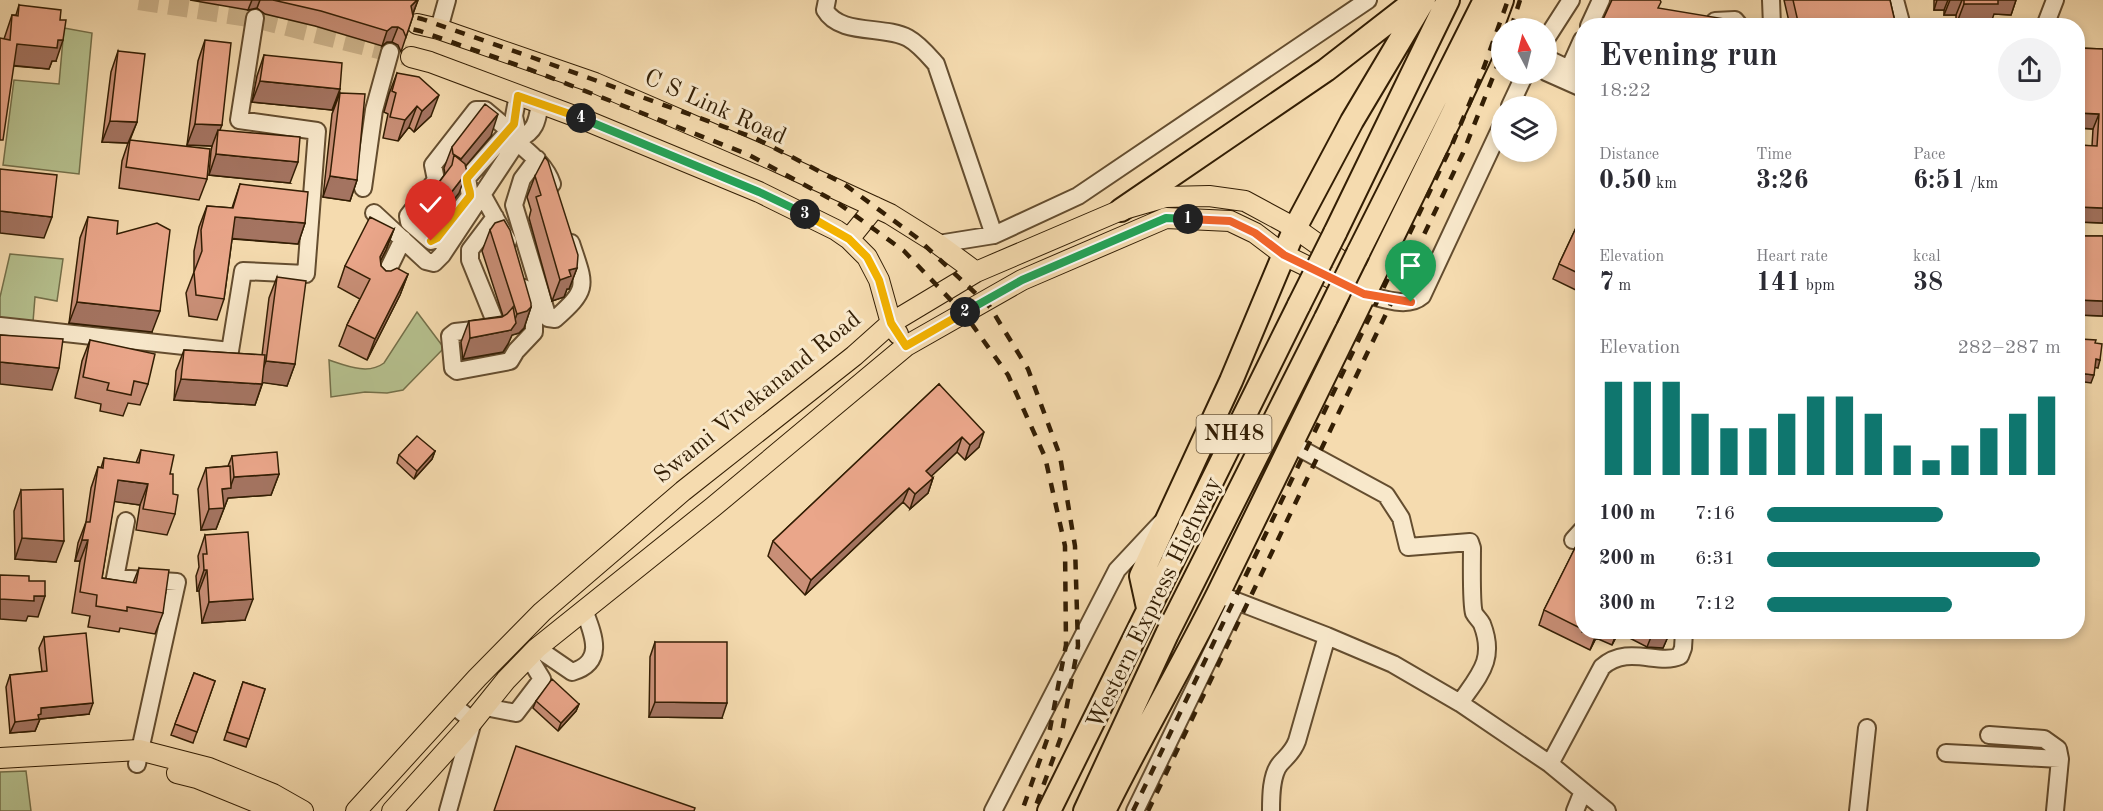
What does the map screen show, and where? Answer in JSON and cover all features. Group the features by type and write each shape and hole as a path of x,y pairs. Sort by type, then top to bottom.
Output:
{"highway":[{"path":"1121,210 1326,70 1416,0"},
{"path":"1148,608 1141,576 1231,381 1295,228 1352,121 1424,0"},
{"name":"Western Express Highway","path":"1049,811 1448,0"},
{"name":"Western Express Highway","path":"1085,811 1181,607 1485,0"},
{"path":"1499,18 1502,0"},
{"path":"1104,811 1124,769 1186,658 1227,599 1292,444 1368,288 1491,51"},
{"path":"1181,607 1227,599"}],"main road":[{"name":"C S Link Road","path":"417,24 439,29 595,83 875,207 938,244 976,273"},
{"path":"411,57 585,120 759,192 836,230 867,257 879,280 891,323 906,346"},
{"name":"Swami Vivekanand Road","path":"356,811 454,706 477,678 542,612 683,491 854,356 891,323 976,273 1121,210 1166,197 1209,196 1245,201 1295,228 1368,288"},
{"path":"849,239 875,207"},
{"path":"392,811 532,652 713,507 906,346 1022,280 1166,218 1230,221 1255,233 1284,255 1368,288"},
{"path":"0,758 138,757 208,768 273,794 303,811"},
{"path":"0,771 138,757 278,811"}],"street":[{"path":"439,29 447,0"},
{"path":"827,0 825,10 835,22 907,37 936,64 994,235"},
{"path":"938,244 994,235 1078,196 1368,0"},
{"path":"1557,22 1571,0"},
{"path":"1593,18 1601,0"},
{"path":"1771,0 1772,18"},
{"path":"1895,0 1900,18"},
{"path":"2048,18 2055,0"},
{"path":"0,326 230,351 243,271 306,274 316,131 239,120 255,18"},
{"path":"363,188 374,110 390,52"},
{"path":"1557,63 1575,71"},
{"path":"1557,77 1575,85"},
{"path":"374,213 426,261 434,263 442,255 482,194 515,134 518,96"},
{"path":"540,104 530,134 515,134 467,178 466,183 471,193 470,196 437,238 431,241 409,222 408,216 436,180 433,165 476,110 485,110 515,134 550,177 557,199"},
{"path":"1368,288 1406,303 1422,296 1491,149"},
{"path":"537,159 522,179 514,206 548,318 555,319 575,301 582,288 581,275 567,232"},
{"path":"482,194 512,247 534,323 534,332 510,361 457,371 453,368 450,336 456,332 492,328 496,324 470,260 470,250 495,217"},
{"path":"382,282 403,240"},
{"path":"1292,444 1386,495 1401,518 1408,547 1470,542 1474,612 1485,632 1488,658 1460,704"},
{"path":"993,811 1117,570 1168,515"},
{"path":"126,521 115,578 177,582 138,757"},
{"path":"1135,811 1227,599 1327,636 1393,664 1460,704 1550,764 1607,811"},
{"path":"532,652 572,672 584,668 591,661 595,639 584,610"},
{"path":"1271,811 1271,794 1277,769 1293,752 1327,636"},
{"path":"1550,764 1602,667 1609,661 1632,656 1672,660 1680,656 1684,639"},
{"path":"454,706 479,714 516,713 542,679 532,652"},
{"path":"448,811 479,714"},
{"path":"1858,811 1867,728"},
{"path":"1989,735 2044,739 2058,749 2060,759 2055,811"},
{"path":"1946,753 2060,759"},
{"path":"1575,811 1583,791"}],"green space":[{"path":"64,28 92,33 79,174 3,165 14,80 59,84"},
{"path":"10,254 63,259 57,301 35,297 33,322 0,321 0,297"},
{"path":"417,312 444,348 403,390 331,397 329,360 364,369 378,367 384,363"},
{"path":"26,771 31,811 0,811 0,772"}],"building":[{"path":"273,0 417,0 411,6 413,16 406,37 403,30 398,27 392,27 387,31 321,11"},
{"path":"1612,0 1660,0 1658,8 1719,18 1604,18"},
{"path":"1793,0 1890,0 1894,18 1797,18"},
{"path":"1964,0 1998,0 1998,4 1964,4"},
{"path":"19,5 61,10 60,20 66,20 63,40 58,40 57,48 17,44 3,140 0,140 0,38 10,40 12,15 18,16"},
{"path":"205,40 231,43 222,125 195,124"},
{"path":"2085,48 2103,49 2103,208 2085,207 2085,145 2097,146 2099,114 2085,113"},
{"path":"118,51 145,54 137,122 110,121"},
{"path":"264,55 342,63 340,89 260,81"},
{"path":"397,73 419,77 439,95 422,111 417,106 405,120 390,117 396,93 392,91"},
{"path":"340,93 365,94 357,180 330,176"},
{"path":"485,104 498,114 461,159 453,154 452,147"},
{"path":"218,130 300,137 298,162 216,154"},
{"path":"130,140 210,149 207,179 126,167"},
{"path":"454,155 465,164 467,172 440,207 428,197 452,165"},
{"path":"545,157 578,255 577,268 569,270 571,276 560,280 536,197 541,195 535,176"},
{"path":"0,169 57,175 52,217 0,211"},
{"path":"240,184 308,192 305,223 235,217 224,299 196,295 194,272 202,251 201,230 207,206 233,208"},
{"path":"88,217 118,221 117,234 157,223 170,230 160,311 77,302"},
{"path":"370,217 394,229 380,257 381,266 386,271 397,268 408,274 375,339 347,325 370,279 345,266"},
{"path":"504,220 510,230 531,303 527,311 517,314 490,230 495,223"},
{"path":"1575,230 1575,272 1559,264"},
{"path":"2085,236 2103,236 2103,301 2085,300"},
{"path":"277,277 306,281 295,364 266,361"},
{"path":"513,307 516,323 511,330 470,338 469,321 502,317"},
{"path":"0,335 63,339 59,368 0,362"},
{"path":"2085,339 2096,340 2095,343 2102,344 2100,360 2096,359 2094,375 2085,374"},
{"path":"90,340 155,354 148,384 134,381 131,395 107,390 109,383 83,377"},
{"path":"184,350 265,355 262,384 181,379"},
{"path":"939,384 984,432 970,445 962,437 926,471 933,478 915,494 909,488 811,580 773,541"},
{"path":"417,436 435,451 417,471 399,455"},
{"path":"141,450 174,455 170,474 173,474 173,494 178,495 175,514 143,509 148,484 118,480 102,578 136,583 139,568 169,570 163,613 127,607 127,611 96,606 97,595 80,592 88,540 82,540 86,522 90,522 98,467 103,468 104,458 139,463"},
{"path":"277,452 279,474 234,477 232,456"},
{"path":"230,466 231,488 222,489 224,508 209,509 206,468"},
{"path":"63,489 64,541 22,538 21,490"},
{"path":"248,532 253,599 209,602 207,570 204,570 203,554 207,554 205,535"},
{"path":"1575,548 1575,626 1544,610"},
{"path":"0,575 29,576 29,581 45,581 45,596 34,596 34,601 0,599"},
{"path":"86,633 93,703 41,708 39,719 15,722 10,675 47,671 44,637"},
{"path":"655,642 727,642 727,703 655,702"},
{"path":"194,673 215,681 197,732 175,724"},
{"path":"552,679 579,704 561,723 536,701"},
{"path":"243,682 265,689 249,739 227,732"},
{"path":"516,746 695,808 694,811 494,811"}],"tunnel":[{"path":"139,0 255,18 411,57"}],"railway":[{"path":"1133,811 1451,147 1479,81 1508,0"},
{"path":"1514,18 1520,0"},
{"path":"398,13 422,19 531,57 755,138 844,184 916,237 990,307 1028,369 1060,456 1075,546 1078,646 1061,737 1034,811"},
{"path":"394,25 420,31 526,68 747,154 838,203 904,251 966,316 1008,375 1045,457 1065,546 1066,645 1049,734 1022,811"},
{"path":"1148,811 1463,153 1491,82"}],"route":[{"path":"431,241 437,238 470,196 471,193 466,183 467,178 514,124 518,96 585,120 759,192 836,230 867,257 879,280 891,323 906,346 1022,280 1166,218 1230,221 1255,233 1284,255 1364,294 1406,303 1411,302"}]}
